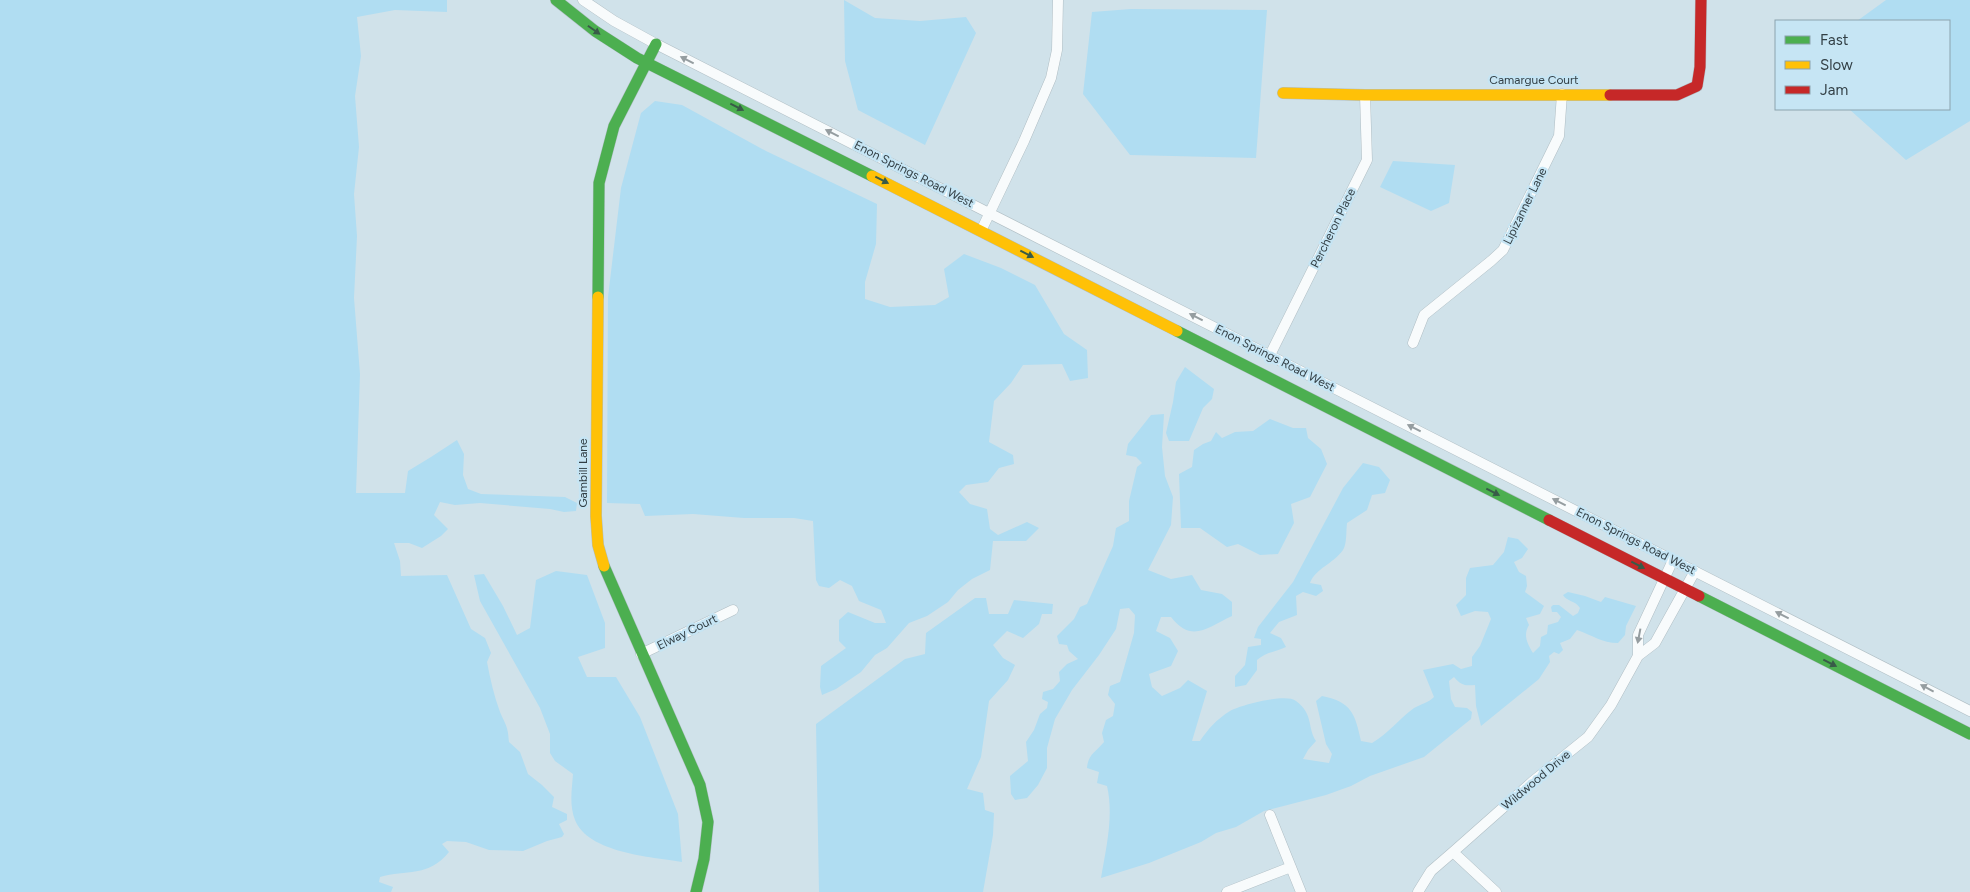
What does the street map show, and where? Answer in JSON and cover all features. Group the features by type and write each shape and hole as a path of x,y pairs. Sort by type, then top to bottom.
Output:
{"street":[{"path":"556,0 594,30 645,63 981,231 1970,734"},
{"name":"Enon Springs Road West","path":"583,0 614,21 656,44 1970,711"},
{"path":"981,231 1038,111 1051,78 1057,50 1058,0"},
{"name":"Camargue Court","path":"1284,93 1365,95 1677,95 1697,86 1700,67 1701,0"},
{"name":"Gambill Lane","path":"656,44 614,126 599,183 596,447 598,545 605,569 699,782 705,802 708,822 707,837 696,892"},
{"name":"Lipizanner Lane","path":"1413,342 1424,314 1503,250 1559,136 1562,94"},
{"name":"Percheron Place","path":"1270,355 1367,160 1365,95"},
{"name":"Wildwood Drive","path":"1638,656 1638,635 1673,560"},
{"name":"Wildwood Drive","path":"1418,892 1432,871 1452,852 1532,782 1588,737 1611,705 1638,656 1655,643 1695,571"},
{"name":"Elway Court","path":"641,654 733,610"},
{"path":"1270,815 1300,892"},
{"path":"1452,852 1496,892"},
{"path":"1227,892 1290,867"}],"shaded area":[{"path":"0,0 447,0 447,12 395,10 357,17 361,56 355,96 359,147 354,194 357,236 354,298 360,374 356,493 405,493 408,471 457,440 464,454 463,475 468,489 481,494 565,497 577,503 576,511 564,512 480,503 455,505 440,502 434,515 448,529 441,536 422,548 409,543 394,543 400,561 401,576 447,575 471,629 485,638 491,653 487,662 491,681 507,729 509,742 520,752 528,774 554,797 552,807 567,814 567,820 559,824 564,834 562,837 523,851 489,850 466,842 447,841 442,844 449,852 433,866 380,877 379,882 393,887 391,892 0,892"},
{"path":"844,0 875,18 920,21 966,17 976,33 925,145 858,110 845,61"},
{"path":"1886,0 1970,0 1970,121 1906,160 1850,110 1950,110 1950,20 1858,20"},
{"path":"1131,9 1267,10 1256,158 1130,155 1083,94 1092,12"},
{"path":"655,101 682,105 766,151 877,204 876,244 865,282 865,299 890,307 935,305 949,297 944,269 964,254 1001,268 1035,285 1064,334 1087,350 1088,378 1070,381 1062,364 1023,365 1011,383 994,401 989,442 1013,455 1014,464 999,468 988,482 966,485 959,492 970,504 987,509 990,529 998,535 1027,522 1039,528 1026,541 993,541 990,570 972,579 958,590 948,602 927,616 909,623 887,648 875,655 861,672 836,689 822,695 820,687 821,666 846,648 839,641 839,620 848,612 875,623 886,623 881,610 859,601 852,586 840,580 829,588 819,586 816,580 813,521 794,518 744,518 693,514 645,516 640,504 607,503 608,297 621,188 641,113"},
{"path":"1393,161 1455,165 1449,203 1431,211 1380,187"},
{"path":"1185,367 1214,389 1212,399 1203,408 1189,441 1169,441 1166,433 1176,382"},
{"path":"1164,414 1162,447 1165,476 1173,497 1171,525 1148,570 1171,579 1192,575 1201,590 1222,594 1232,602 1232,616 1208,628 1200,631 1186,630 1171,617 1161,617 1156,631 1170,638 1178,651 1171,666 1149,674 1152,687 1162,696 1180,688 1188,680 1207,691 1192,741 1200,741 1217,721 1230,711 1263,701 1283,698 1291,699 1302,706 1308,716 1316,741 1303,759 1329,763 1332,754 1326,744 1316,701 1322,696 1346,706 1357,723 1361,741 1372,743 1414,708 1434,697 1423,670 1453,664 1461,669 1472,666 1472,657 1480,646 1491,619 1488,612 1475,611 1461,616 1456,605 1466,595 1466,578 1470,568 1493,565 1504,552 1508,537 1518,539 1528,549 1522,558 1514,562 1519,572 1526,576 1527,586 1525,592 1544,606 1540,614 1526,618 1529,625 1526,639 1533,653 1540,646 1541,637 1547,634 1548,625 1558,622 1561,617 1557,612 1552,612 1551,607 1553,605 1559,605 1573,616 1578,613 1580,608 1578,605 1563,595 1568,592 1601,602 1605,597 1636,606 1626,626 1625,635 1618,643 1612,643 1577,630 1570,639 1560,643 1563,650 1559,654 1554,652 1549,656 1550,662 1539,679 1481,726 1476,706 1475,685 1463,684 1454,677 1449,681 1451,699 1455,707 1467,708 1472,712 1471,719 1424,757 1370,776 1351,786 1326,795 1264,811 1236,827 1216,833 1201,842 1149,863 1101,878 1108,832 1109,797 1107,786 1097,783 1099,772 1087,768 1091,756 1104,742 1102,733 1106,720 1113,716 1115,704 1108,695 1110,686 1120,682 1134,633 1135,615 1129,608 1120,609 1116,629 1072,690 1055,719 1047,748 1047,768 1038,785 1027,798 1015,800 1011,794 1010,776 1028,761 1026,742 1034,730 1040,714 1047,708 1048,702 1042,699 1043,692 1053,689 1060,681 1059,672 1067,664 1078,659 1069,651 1067,645 1059,644 1057,636 1074,619 1080,607 1087,604 1113,546 1116,528 1129,521 1129,501 1137,467 1142,463 1136,457 1126,455 1128,444 1151,415"},
{"path":"1270,419 1293,428 1306,428 1308,438 1321,449 1327,464 1310,497 1291,504 1294,523 1278,554 1260,555 1238,544 1227,547 1200,528 1181,528 1179,474 1192,467 1194,450 1211,441 1216,432 1222,438 1235,432 1253,431"},
{"path":"1363,463 1379,467 1390,480 1385,493 1372,495 1367,510 1347,523 1346,541 1343,550 1316,573 1310,583 1321,585 1323,591 1316,596 1303,592 1296,596 1297,615 1279,622 1270,633 1281,638 1286,647 1260,657 1257,660 1257,670 1246,685 1235,687 1235,676 1245,665 1248,647 1261,645 1261,639 1254,638 1258,627 1293,582 1343,488"},
{"path":"556,571 587,575 605,623 605,648 578,657 587,677 616,677 640,717 678,814 682,862 622,852 593,840 582,831 575,820 572,809 573,774 555,761 550,753 550,734 540,708 480,601 474,575 484,574 517,635 530,628 536,580"},
{"path":"975,598 986,598 989,614 1008,614 1014,600 1053,604 1052,614 1042,614 1039,624 1023,638 1007,631 993,645 1003,658 1015,665 1008,680 989,701 981,757 967,789 983,793 985,810 994,813 993,835 983,892 819,892 816,724 905,659 925,654 926,633"}],"traffic: fast":[{"path":"556,0 595,31 637,58 872,176"},
{"path":"598,297 599,183 614,126 656,44"},
{"path":"1177,331 1549,520"},
{"path":"604,566 700,785 708,822 704,859 696,892"},
{"path":"1699,596 1970,734"}],"traffic: slow":[{"path":"1283,93 1610,95"},
{"path":"872,176 1177,331"},
{"path":"598,297 596,516 598,545 604,566"}],"traffic: jam":[{"path":"1610,95 1677,95 1697,86 1700,67 1701,0"},
{"path":"1549,520 1699,596"}]}
